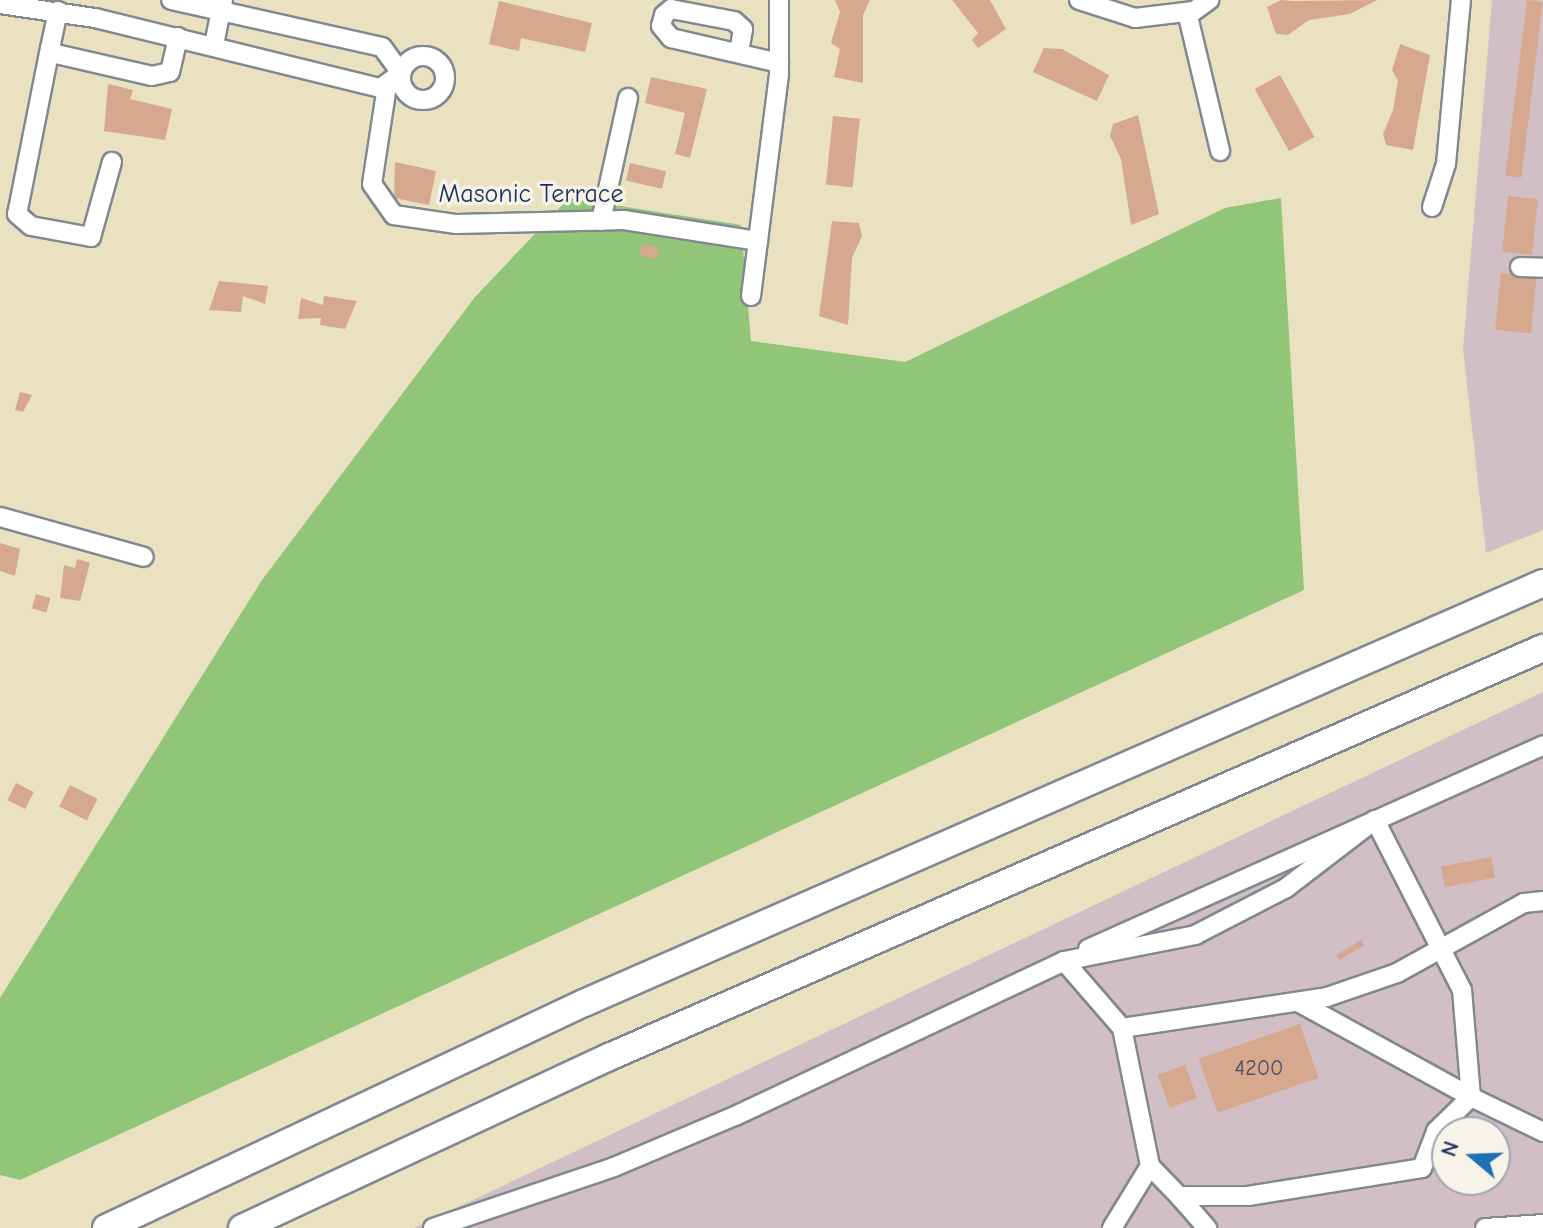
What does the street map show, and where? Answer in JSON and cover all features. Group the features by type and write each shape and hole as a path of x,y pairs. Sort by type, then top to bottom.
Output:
{"highway":[{"path":"106,1228 584,1003 1543,583"},
{"path":"242,1228 609,1057 1543,648"}],"street":[{"path":"171,0 222,6 382,47 394,80"},
{"path":"751,296 779,63 779,0"},
{"path":"1079,0 1123,16 1187,12 1209,0"},
{"path":"1432,207 1446,164 1461,0"},
{"path":"0,4 58,11 394,80"},
{"path":"214,45 222,6"},
{"path":"58,11 17,214 31,226 91,237 112,162"},
{"path":"1187,12 1220,151"},
{"path":"50,48 161,76 170,72 178,37"},
{"path":"739,52 779,63"},
{"name":"Masonic Terrace","path":"394,80 372,184 394,215 456,224 601,221 758,241"},
{"path":"601,221 628,98"},
{"path":"1520,267 1543,268"},
{"path":"0,517 144,557"},
{"path":"433,1228 722,1122 1064,961 1543,745"},
{"path":"1375,820 1462,990 1471,1097"},
{"path":"1064,961 1195,935 1286,888 1375,820"},
{"path":"1122,1028 1300,1003 1443,952 1524,903 1543,901"},
{"path":"1064,961 1122,1028 1150,1166 1207,1228"},
{"path":"1300,1003 1471,1097 1543,1132"},
{"path":"1179,1196 1248,1196 1422,1168 1436,1131 1471,1097"},
{"path":"1112,1228 1150,1166"},
{"path":"1485,1228 1543,1224"}],"shaded area":[{"path":"1492,0 1543,0 1543,530 1486,553 1463,349"},
{"path":"1543,692 1543,1228 414,1228"}],"green space":[{"path":"569,198 741,225 751,341 905,362 1225,208 1281,198 1304,590 20,1180 0,1175 0,998 262,580 475,297"}],"building":[{"path":"835,0 870,0 863,15 863,83 834,77 840,49 831,43 840,12"},
{"path":"952,0 990,0 1006,29 978,48 972,40 978,33"},
{"path":"1281,0 1377,0 1350,14 1309,20 1288,35 1276,34 1267,7"},
{"path":"1527,0 1543,2 1521,178 1505,176"},
{"path":"499,1 592,23 585,52 521,38 519,51 489,44"},
{"path":"1400,44 1430,55 1413,150 1386,145 1383,134 1393,110 1398,81 1392,70"},
{"path":"1044,48 1062,49 1109,75 1097,101 1033,72"},
{"path":"1280,75 1314,137 1289,151 1255,89"},
{"path":"651,77 707,89 690,158 675,154 685,113 645,103"},
{"path":"108,84 133,90 130,99 172,109 165,140 104,131"},
{"path":"1138,115 1159,214 1131,225 1121,159 1110,136 1113,124"},
{"path":"833,116 860,119 853,187 826,185"},
{"path":"395,162 436,171 429,205 394,198"},
{"path":"630,163 666,171 662,189 626,181"},
{"path":"1508,196 1538,199 1532,255 1502,252"},
{"path":"832,221 859,223 862,236 852,258 848,325 819,316"},
{"path":"642,244 659,247 657,259 640,256"},
{"path":"1501,273 1537,277 1531,333 1495,330"},
{"path":"219,281 268,286 265,304 243,296 241,312 209,310"},
{"path":"324,296 357,301 345,329 320,325 321,318 298,319 301,298 323,305"},
{"path":"20,392 32,395 23,412 15,410"},
{"path":"0,543 20,549 15,576 0,571"},
{"path":"77,559 90,563 80,601 60,598 64,565 75,568"},
{"path":"36,594 50,598 46,613 32,608"},
{"path":"16,783 34,792 25,809 7,800"},
{"path":"70,785 98,799 87,820 59,806"},
{"path":"1491,857 1495,878 1445,887 1441,867"},
{"path":"1361,940 1364,945 1339,960 1336,955"},
{"path":"1300,1024 1319,1078 1217,1113 1199,1059"},
{"path":"1185,1065 1197,1098 1170,1108 1158,1075"}]}
